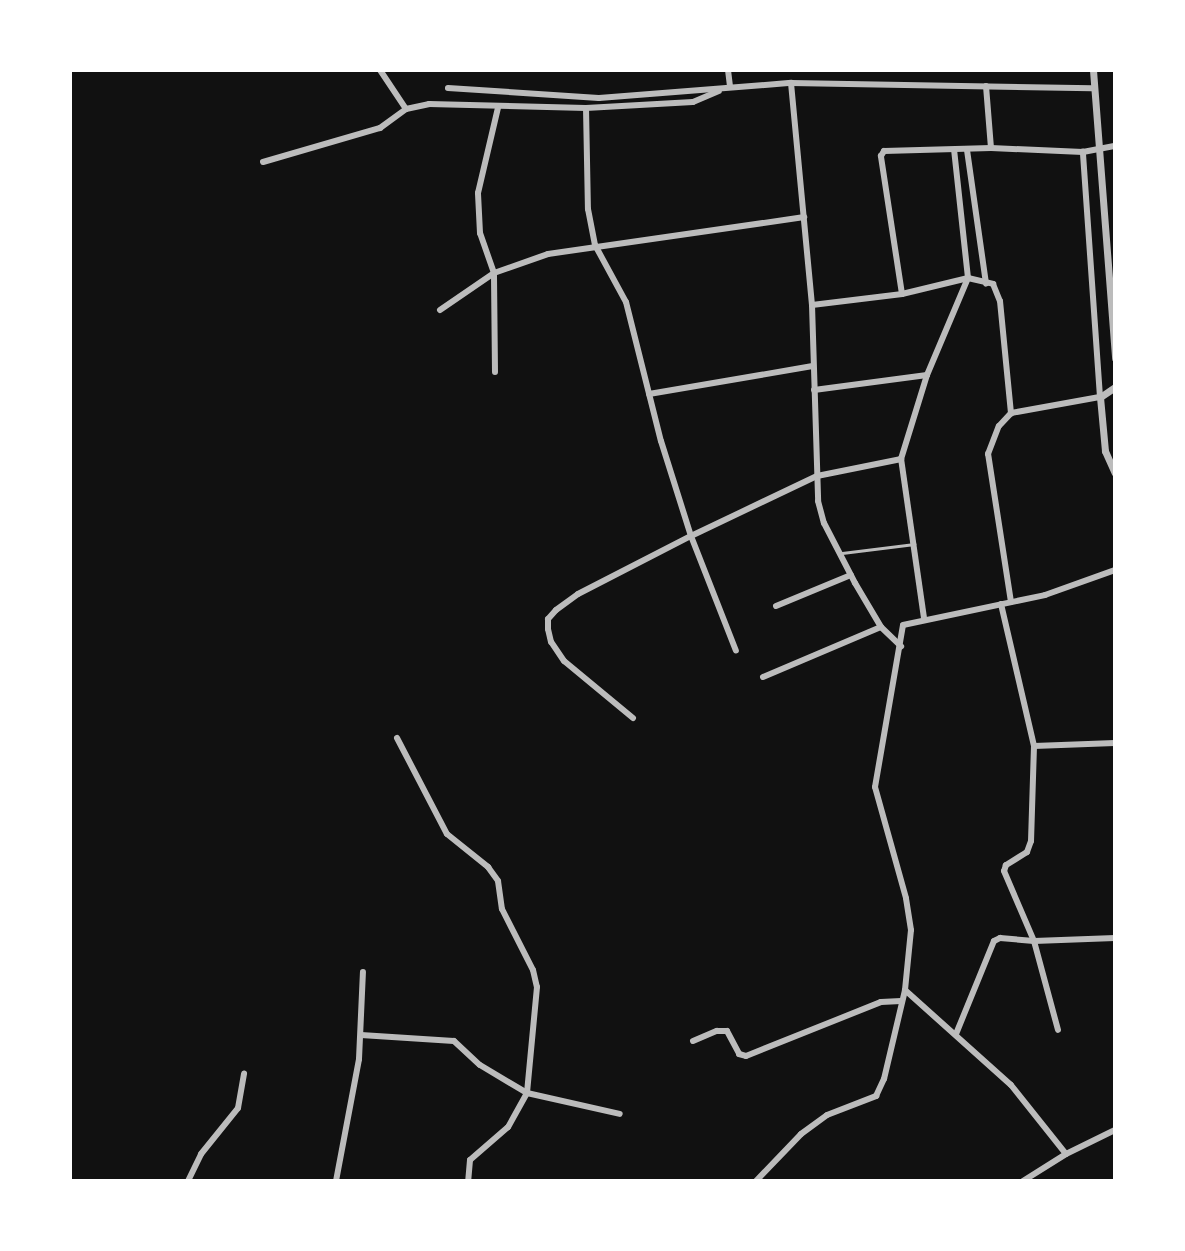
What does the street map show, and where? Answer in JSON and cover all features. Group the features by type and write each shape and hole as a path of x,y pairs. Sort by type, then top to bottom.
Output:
{"street":[{"path":"380,70 406,109"},
{"path":"728,70 730,87"},
{"path":"1093,70 1096,147 1115,358"},
{"path":"791,83 812,305 817,476 824,523 881,627 901,646"},
{"path":"448,88 599,98 791,83 1092,88"},
{"path":"986,86 991,148"},
{"path":"263,162 380,128 406,109 457,103 498,108 586,108 693,102 730,87"},
{"path":"495,372 494,273 480,233 478,193 498,108"},
{"path":"586,108 588,209 595,245 626,302 649,394 691,536 736,651"},
{"path":"902,294 881,156 889,149 991,148 1083,152 1096,147 1115,146"},
{"path":"924,618 901,459 927,375 968,278 954,150"},
{"path":"967,150 986,284"},
{"path":"1083,152 1105,451 1115,473"},
{"path":"440,310 494,273 548,254 804,217"},
{"path":"1105,253 1115,249"},
{"path":"812,305 902,294 968,278 993,284 998,290 1011,413"},
{"path":"649,394 813,366"},
{"path":"814,390 927,375"},
{"path":"1011,602 988,454 999,426 1011,413 1100,397 1115,387"},
{"path":"633,718 570,669 551,642 548,619 578,594 817,476 901,459"},
{"path":"756,1181 801,1134 827,1115 876,1096 884,1079 905,990 911,930 906,898 875,787 903,625 1073,587 1115,570"},
{"path":"776,606 851,575"},
{"path":"1001,604 1034,746 1031,841 1027,852 1006,865 1004,871 1034,941 1058,1030"},
{"path":"763,677 881,627"},
{"path":"397,738 447,834 488,867 498,881 502,909 533,970 537,1004 527,1093 508,1127 470,1160 468,1181"},
{"path":"1034,746 1115,743"},
{"path":"956,1034 990,946 1000,938 1034,941 1115,938"},
{"path":"336,1181 361,1035 363,972"},
{"path":"905,990 1011,1085 1066,1154"},
{"path":"693,1041 717,1031 727,1031 739,1054 746,1056 881,1002 901,1001"},
{"path":"361,1035 454,1041 480,1065 527,1093 620,1114"},
{"path":"188,1181 201,1154 238,1108 244,1074"},
{"path":"1023,1181 1066,1154 1115,1130"}],"lane":[{"path":"840,553 914,544"}]}
